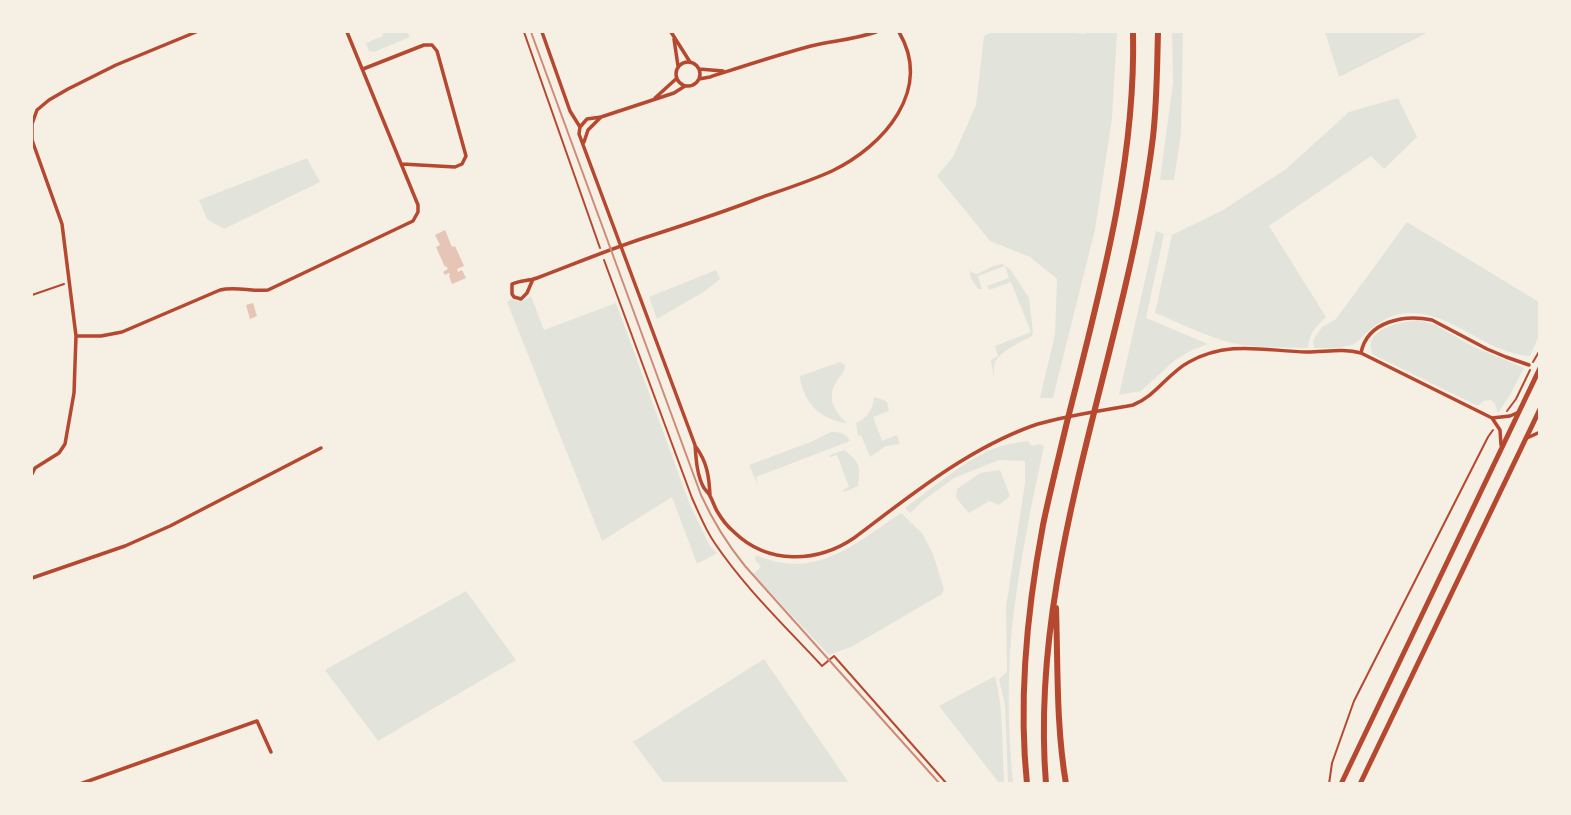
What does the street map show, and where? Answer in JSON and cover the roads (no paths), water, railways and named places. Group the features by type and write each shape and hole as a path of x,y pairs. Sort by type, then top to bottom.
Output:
{"highway":[{"path":"1027,783 1025,664 1034,580 1044,523 1120,192 1128,138 1133,32"},
{"path":"1046,783 1043,709 1056,589 1077,480 1127,281 1143,199 1153,137 1158,32"},
{"path":"1056,589 1058,715 1066,783"}],"main road":[{"path":"1341,783 1539,368"},
{"path":"1360,783 1539,409"}],"street":[{"path":"32,474 35,468 59,453 65,444 74,393 76,336 62,224 33,140 32,125 37,110 68,89 116,65 195,32"},
{"path":"76,336 101,336 122,332 220,290 268,290 413,221 418,205 347,32"},
{"path":"542,32 570,111 580,127"},
{"path":"699,79 830,41 876,32"},
{"path":"533,279 521,299 514,297 511,289 514,283 533,279 689,224 826,173 866,149 894,119 909,87 911,66 906,44 899,32"},
{"path":"673,34 690,62 699,69 729,71"},
{"path":"673,34 677,78 685,86"},
{"path":"363,69 424,45 432,45 438,51 466,156 462,164 455,167 401,164"},
{"path":"678,67 690,62"},
{"path":"699,69 699,79 695,84 601,117 587,119 580,127 579,134 695,445 705,458 710,495"},
{"path":"652,100 677,78"},
{"path":"584,144 588,130 601,117"},
{"path":"1361,353 1363,344 1377,328 1391,321 1421,317 1529,365"},
{"path":"695,445 696,463 703,486 732,531 751,545 774,554 797,558 836,549 972,454 1008,436 1045,422 1140,402 1175,370 1218,350 1339,350 1361,353 1492,418 1502,438 1501,448"},
{"path":"1492,418 1502,418 1519,412"},
{"path":"1525,439 1539,432"},
{"path":"32,578 125,546 170,526 321,447"},
{"path":"80,783 257,721 271,752"}],"tram line":[{"path":"531,32 710,514 745,566 940,784"}]}
